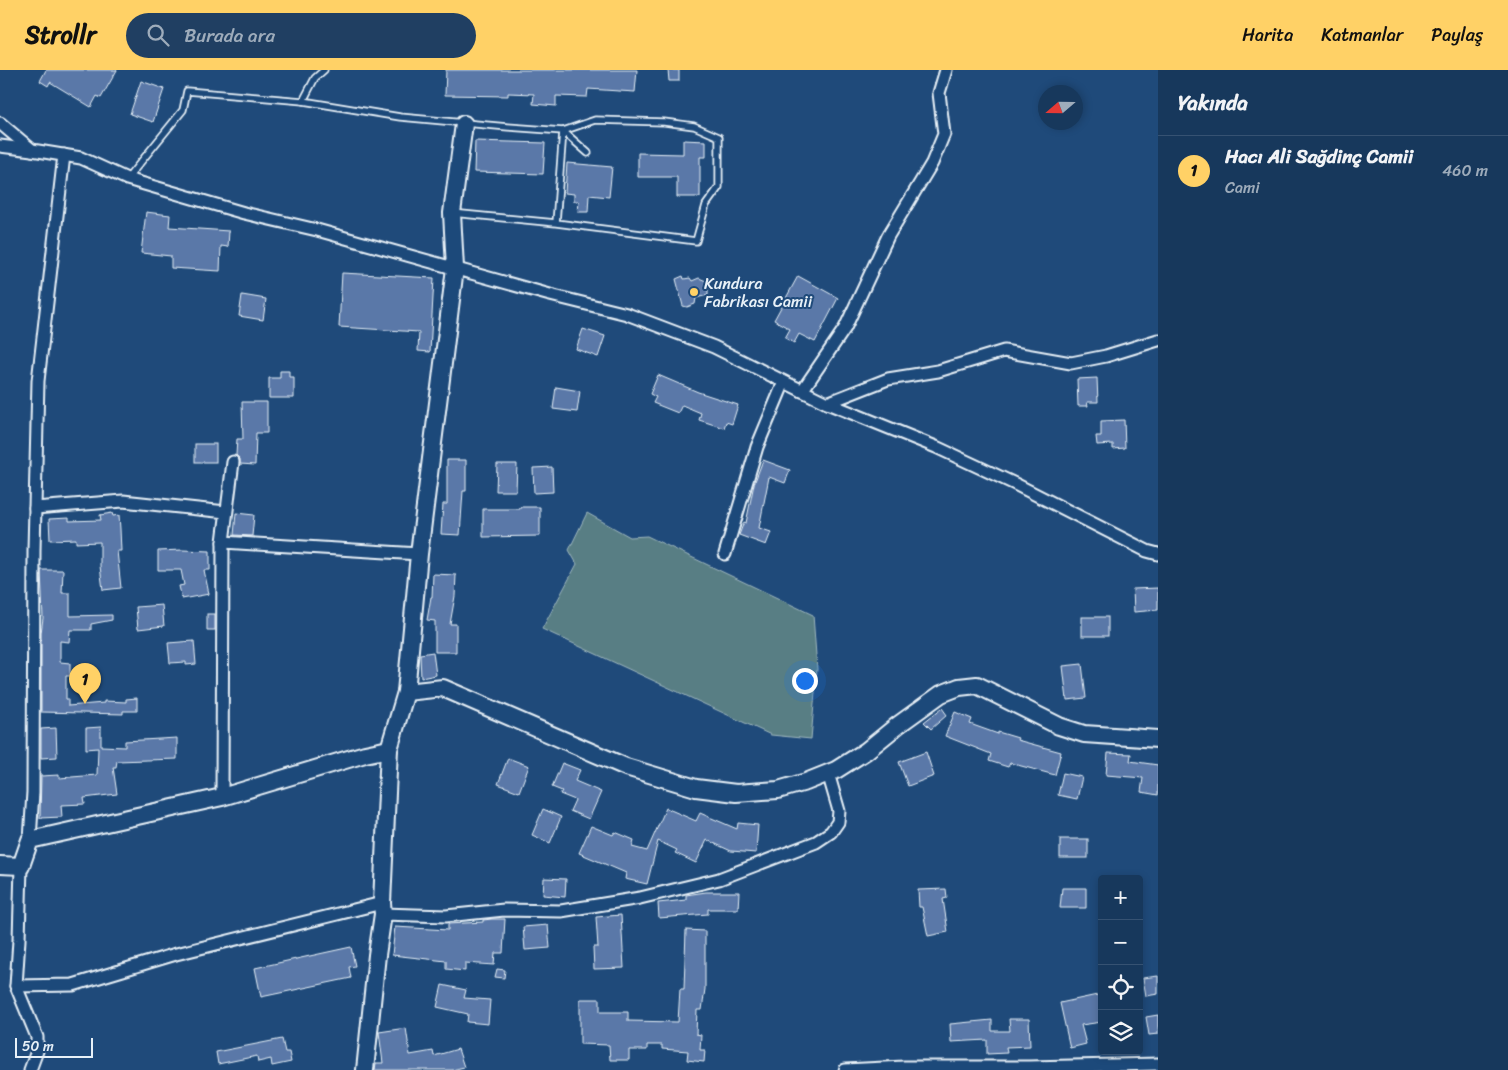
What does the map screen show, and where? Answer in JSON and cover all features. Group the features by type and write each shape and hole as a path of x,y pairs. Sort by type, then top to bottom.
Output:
{"street":[{"path":"802,390 846,328 888,236 932,163 944,134 938,93 946,70"},
{"path":"0,124 32,150"},
{"path":"366,1070 383,908 389,749 406,692 420,554 455,268 452,213 464,124"},
{"path":"0,146 80,158 127,179 244,213 317,230 550,295 627,314 714,347 827,403 936,446 1147,551 1158,554"},
{"path":"30,1070 37,1051 37,1037 16,986 20,866 30,840 33,792 38,380 64,155"},
{"path":"827,403 888,379 938,372 1004,351 1071,363 1106,356 1158,340"},
{"path":"725,554 757,447 784,382"},
{"path":"222,797 223,542 233,462"},
{"path":"35,508 123,501 226,512"},
{"path":"223,542 420,554"},
{"path":"406,692 443,688 626,767 696,788 736,793 778,790 828,773 866,751 898,724 941,694 959,687 977,685 1059,726 1084,734 1158,739"},
{"path":"30,840 222,797 365,754 389,749"},
{"path":"16,986 73,984 176,954 383,908 446,916 504,910 561,911 640,898 719,879 816,842 831,832 838,822 839,811 828,773"},
{"path":"0,865 20,866"},
{"path":"846,1070 904,1067 1158,1064"}],"lane":[{"path":"303,101 315,78 324,70"},
{"path":"127,179 183,110 187,91 303,101 400,117 464,124 563,130 595,120 664,122 694,126 719,137 719,187 706,205 696,241 556,223 452,213"},
{"path":"563,130 588,153"},
{"path":"556,223 563,130"}],"green space":[{"path":"587,513 630,537 647,536 813,615 817,669 811,739 771,735 542,629 577,564 569,550"}],"building":[{"path":"46,70 117,70 101,98 97,96 91,107 50,82 48,86 40,81"},
{"path":"446,70 637,70 635,92 588,89 587,97 556,96 556,106 533,104 534,94 508,93 508,96 445,95"},
{"path":"668,70 679,70 679,81 669,81"},
{"path":"141,81 164,89 153,122 130,114"},
{"path":"683,140 706,141 706,157 700,157 700,197 677,197 677,177 638,177 638,153 683,154"},
{"path":"475,141 545,143 543,174 474,172"},
{"path":"567,163 612,167 609,197 589,195 588,212 578,212 579,201 574,201 574,194 565,193"},
{"path":"146,212 170,215 169,227 229,231 228,247 221,246 220,271 171,268 171,256 141,253"},
{"path":"342,273 434,278 430,352 418,351 419,332 339,327"},
{"name":"Kundura Fabrikası Camii","path":"683,276 684,279 690,278 692,281 699,278 706,281 708,295 696,298 695,304 687,307 683,306 676,279"},
{"path":"798,276 838,298 815,342 799,334 794,343 785,338 790,329 774,320"},
{"path":"242,295 266,299 263,320 239,316"},
{"path":"583,329 605,336 598,357 576,349"},
{"path":"280,371 289,371 289,377 294,377 294,398 269,398 269,378 280,378"},
{"path":"658,375 698,392 738,405 732,424 726,422 724,428 699,420 701,413 682,405 678,413 653,403 656,397 650,394"},
{"path":"1097,378 1098,402 1087,402 1088,406 1078,406 1077,379"},
{"path":"556,387 580,391 577,412 553,409"},
{"path":"242,402 267,402 267,433 256,433 255,465 240,464 240,459 236,455 237,439 243,439"},
{"path":"1124,420 1125,448 1113,449 1113,444 1097,445 1096,436 1101,436 1101,421"},
{"path":"195,444 216,444 216,462 195,462"},
{"path":"447,460 466,460 466,491 463,491 460,535 441,534 443,504 447,504"},
{"path":"763,460 790,470 785,483 769,477 759,528 771,532 766,545 739,535 744,522 746,523 754,484"},
{"path":"497,464 517,464 516,491 496,491"},
{"path":"552,467 553,492 534,493 533,468"},
{"path":"520,507 540,507 540,536 483,537 483,509 520,509"},
{"path":"112,513 113,516 119,515 121,551 117,551 121,588 103,590 100,542 76,543 76,539 50,540 49,519 69,518 69,521 101,520 100,515"},
{"path":"236,513 254,515 252,536 234,535"},
{"path":"158,551 210,551 210,570 204,570 209,594 182,599 179,586 184,585 181,570 158,570"},
{"path":"41,570 63,570 62,593 70,593 70,616 112,615 112,620 91,624 91,630 70,630 69,642 60,641 60,662 70,663 70,676 66,676 66,699 68,699 68,706 104,703 104,701 126,702 126,699 137,698 137,711 123,711 123,714 41,712 41,633 43,618"},
{"path":"433,574 456,575 455,596 450,624 456,624 456,652 435,652 435,621 427,620 432,597"},
{"path":"1158,588 1158,610 1134,612 1133,589"},
{"path":"162,605 164,626 138,629 136,607"},
{"path":"207,614 215,614 215,630 207,630"},
{"path":"1082,617 1108,617 1108,636 1082,636"},
{"path":"194,641 196,664 186,665 186,662 170,663 168,643"},
{"path":"433,652 436,675 421,678 420,654"},
{"path":"1082,664 1086,698 1067,700 1063,666"},
{"path":"942,708 947,715 931,729 924,722"},
{"path":"955,712 972,719 970,724 1061,752 1055,775 1010,763 1008,767 989,761 991,754 945,736"},
{"path":"101,727 101,746 125,747 125,741 177,738 177,759 117,761 116,767 113,767 117,794 84,798 85,804 61,805 62,817 40,818 41,776 59,775 59,778 97,775 98,748 86,749 86,728"},
{"path":"56,728 57,757 41,758 41,729"},
{"path":"926,752 934,776 908,786 899,762"},
{"path":"1108,753 1131,754 1130,761 1158,765 1158,795 1141,792 1143,778 1106,775"},
{"path":"508,758 529,766 519,792 498,784"},
{"path":"562,763 580,770 575,781 601,792 589,819 570,811 575,800 560,794 562,791 552,787"},
{"path":"1063,773 1082,777 1077,799 1058,795"},
{"path":"666,808 696,821 700,813 737,829 738,823 758,825 756,853 731,851 707,840 696,863 675,853 677,850 658,841 647,884 625,879 626,873 579,853 591,826 613,835 615,832 634,840 632,847 647,851"},
{"path":"543,809 561,817 550,843 532,835"},
{"path":"1060,839 1088,839 1088,858 1060,858"},
{"path":"544,878 566,879 565,897 543,895"},
{"path":"1062,888 1086,888 1086,908 1060,908"},
{"path":"946,889 947,898 943,899 948,932 928,936 922,907 919,907 918,890"},
{"path":"706,892 739,892 738,909 708,909 708,914 659,918 658,903 686,900 686,895"},
{"path":"621,915 624,968 594,969 593,947 598,947 596,917"},
{"path":"505,919 503,953 495,953 494,965 465,963 465,971 446,969 446,961 392,955 395,927 448,930 448,924 483,922 483,920"},
{"path":"548,925 550,948 525,950 523,927"},
{"path":"686,930 705,931 705,989 702,1010 697,1010 696,1034 701,1035 700,1050 705,1050 704,1062 687,1060 688,1051 662,1049 662,1045 647,1045 647,1050 629,1050 629,1060 610,1060 609,1045 580,1044 580,999 600,999 600,1012 628,1012 628,1021 678,1022 680,989 684,989"},
{"path":"351,947 355,966 349,967 351,978 261,997 255,968"},
{"path":"497,969 505,970 504,978 495,977"},
{"path":"1158,976 1158,994 1146,996 1143,978"},
{"path":"442,985 466,990 464,998 490,1000 488,1024 467,1022 468,1014 437,1007"},
{"path":"1098,995 1098,1023 1081,1025 1086,1044 1070,1048 1060,1003"},
{"path":"1158,1015 1158,1034 1149,1035 1146,1017"},
{"path":"1009,1019 1029,1019 1030,1046 1006,1047 1007,1053 987,1054 987,1040 951,1042 950,1024 992,1020 992,1031 1010,1031"},
{"path":"406,1028 410,1055 433,1051 434,1056 458,1049 464,1067 452,1070 375,1070 376,1063 383,1063 379,1032"},
{"path":"282,1039 285,1052 289,1052 291,1062 272,1066 271,1059 258,1062 257,1056 218,1064 216,1052"}],"place":[{"name":"Kundura Fabrikası Camii","path":"694,292"},
{"name":"Hacı Ali Sağdinç Camii","path":"85,704"}]}
